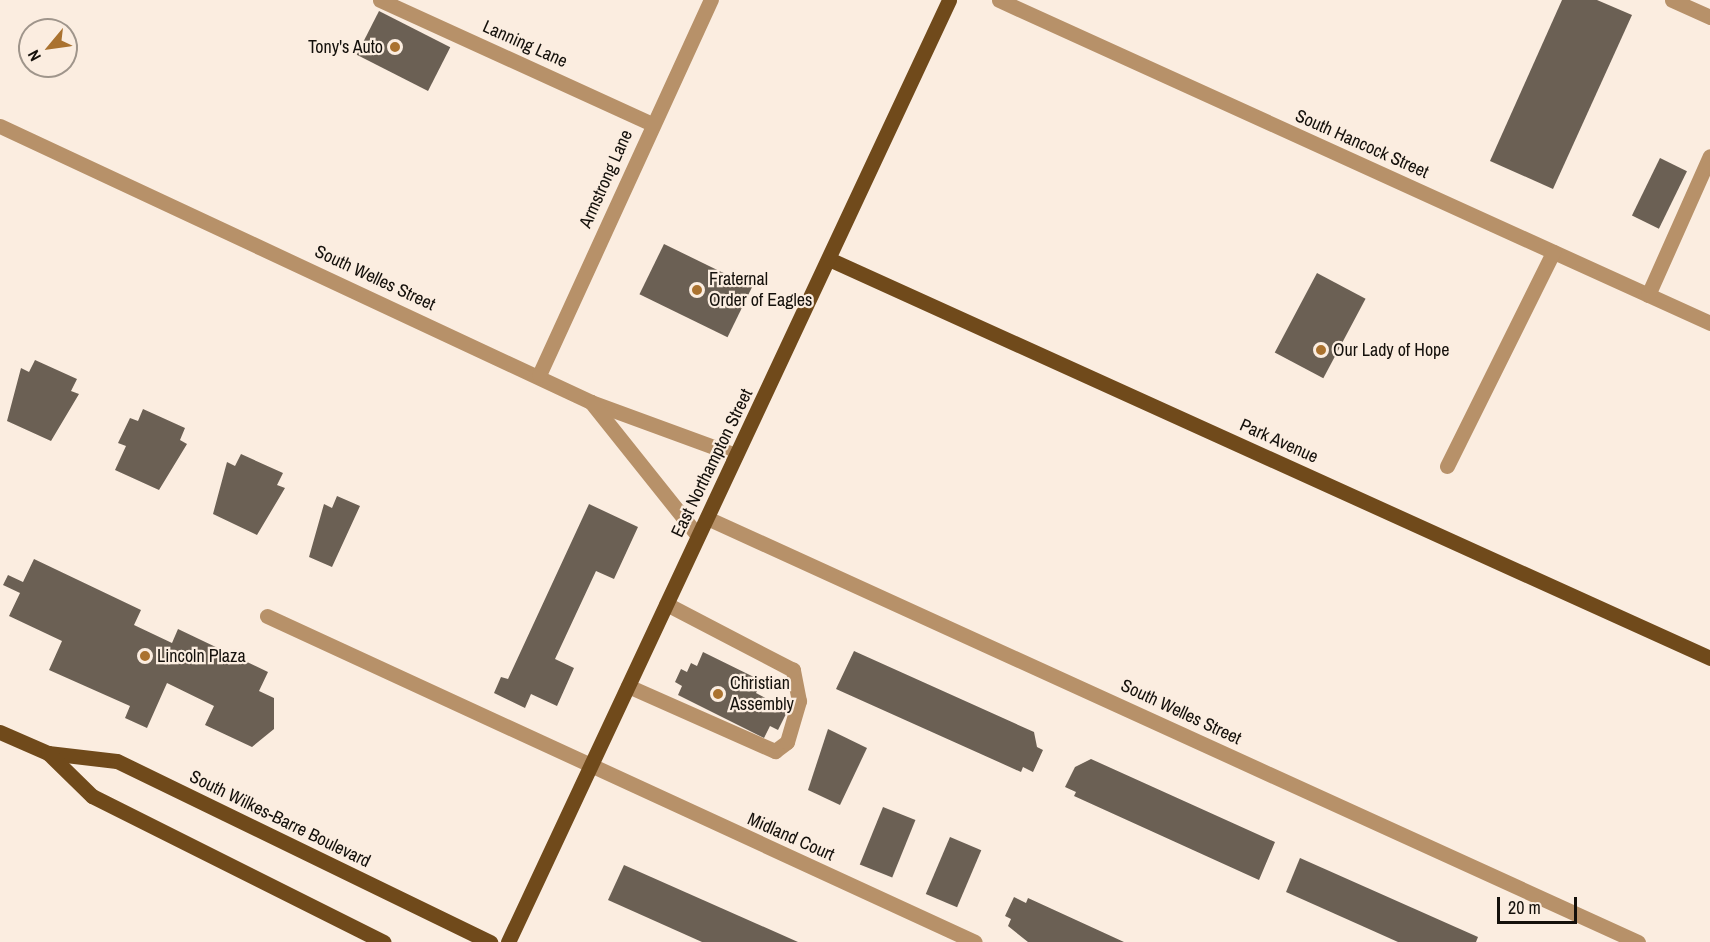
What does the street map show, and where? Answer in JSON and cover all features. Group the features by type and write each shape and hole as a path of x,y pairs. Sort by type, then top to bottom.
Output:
{"main road":[{"name":"East Northampton Street","path":"508,942 736,455 831,260 949,0"},
{"name":"Park Avenue","path":"831,260 1710,658"},
{"name":"South Wilkes-Barre Boulevard","path":"0,732 48,753 117,761 490,942"},
{"name":"South Wilkes-Barre Boulevard","path":"48,753 92,796 384,942"}],"street":[{"name":"Lanning Lane","path":"380,0 652,124"},
{"name":"Armstrong Lane","path":"539,375 652,124 711,0"},
{"name":"South Hancock Street","path":"999,0 1710,323"},
{"path":"1672,0 1710,17"},
{"name":"South Welles Street","path":"0,126 539,375 591,402 736,455"},
{"path":"1648,295 1710,156"},
{"path":"1447,466 1553,252"},
{"path":"591,402 698,536"},
{"name":"South Welles Street","path":"707,518 1638,942"},
{"path":"628,686 775,751 787,742 799,701 793,670 666,604"},
{"path":"267,616 591,767"},
{"name":"Midland Court","path":"591,767 975,942"}],"building":[{"path":"1562,0 1597,0 1632,15 1553,189 1490,161"},
{"path":"379,11 450,47 428,91 357,55"},
{"path":"1660,158 1687,171 1659,229 1632,216"},
{"name":"Fraternal Order of Eagles","path":"664,244 752,287 728,337 639,294"},
{"path":"1317,273 1366,299 1323,378 1275,352"},
{"path":"35,360 77,379 71,391 79,394 51,441 7,421 21,368 29,372"},
{"path":"143,409 185,428 180,440 187,444 159,490 115,470 126,446 118,443 130,418 138,421"},
{"path":"241,454 283,473 277,485 285,488 257,535 213,514 227,462 235,466"},
{"path":"337,496 360,506 332,567 309,557 324,504 332,508"},
{"path":"589,504 638,527 614,579 596,571 555,659 574,668 557,706 531,694 525,708 494,693 501,677 508,679"},
{"name":"Lincoln Plaza","path":"34,559 141,610 134,625 172,643 178,629 268,672 259,691 274,698 274,729 252,747 205,725 214,706 167,683 147,728 125,718 130,706 49,670 62,641 9,616 20,593 3,585 8,575 23,582"},
{"path":"854,651 1034,732 1037,747 1043,750 1033,772 1023,767 1021,772 836,689"},
{"name":"Christian Assembly","path":"703,652 762,681 756,693 788,710 778,730 770,726 764,738 678,695 682,686 675,682 681,669 687,672 691,663 697,666"},
{"path":"828,729 867,748 840,805 808,790"},
{"path":"1091,759 1275,842 1259,880 1074,796 1076,792 1065,787 1075,767"},
{"path":"883,807 915,820 892,878 860,864"},
{"path":"950,837 981,850 957,907 926,894"},
{"path":"1300,858 1478,937 1476,942 1398,942 1286,892"},
{"path":"624,865 798,942 702,942 608,900"},
{"path":"1014,897 1026,903 1028,898 1124,942 1028,942 1008,926 1011,919 1005,916"}],"place":[{"name":"Tony's Auto","path":"395,47"},
{"name":"Fraternal Order of Eagles","path":"697,290"},
{"name":"Our Lady of Hope","path":"1321,350"},
{"name":"Lincoln Plaza","path":"145,656"},
{"name":"Christian Assembly","path":"718,694"}]}
